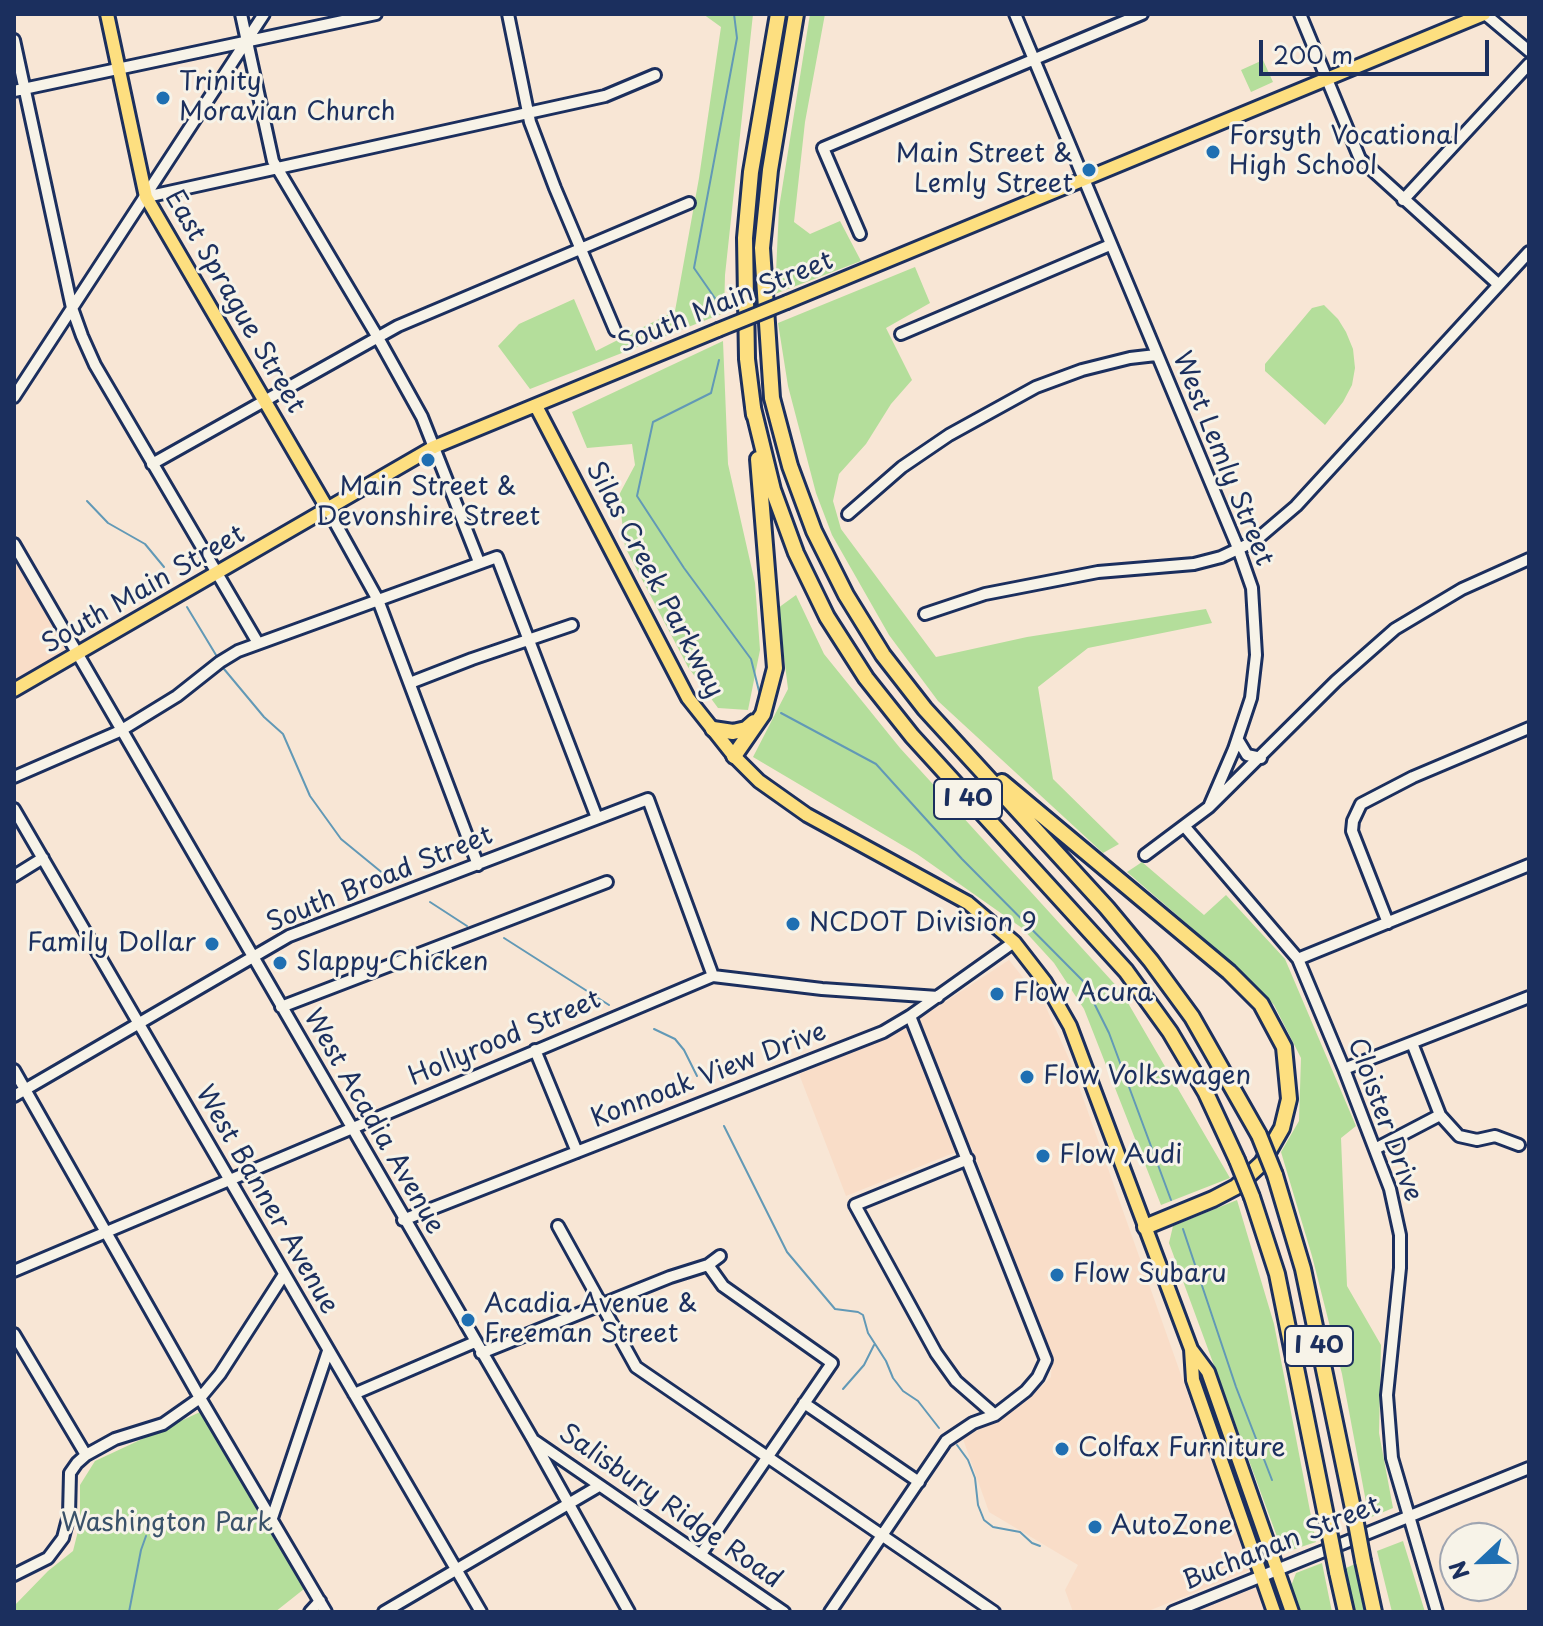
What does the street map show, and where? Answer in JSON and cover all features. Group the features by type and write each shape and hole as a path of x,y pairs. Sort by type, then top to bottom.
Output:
{"highway":[{"name":"I 40","path":"778,14 751,172 745,238 747,359 753,408 773,490 796,553 827,617 866,678 912,736 1126,971 1170,1032 1206,1093 1252,1197 1277,1274 1346,1612"},
{"name":"I 40","path":"796,14 770,170 762,248 772,398 799,492 814,531 846,595 883,655 925,709 1107,908 1151,961 1192,1017 1259,1135 1275,1175 1303,1269 1374,1612"},
{"path":"734,756 763,714 775,668 753,408"},
{"path":"713,729 733,732 746,729 763,714"},
{"path":"957,744 1229,972 1261,1004 1284,1047 1289,1099 1282,1128 1262,1163 1236,1187 1145,1227"}],"main road":[{"name":"East Sprague Street","path":"107,14 146,197 327,508"},
{"name":"South Main Street","path":"14,690 434,447 1485,14"},
{"name":"Silas Creek Parkway","path":"536,406 661,651 688,698 734,756 759,781 807,815 968,903 1029,958 1063,1011 1191,1349 1208,1372 1292,1612"},
{"name":"Silas Creek Parkway","path":"1191,1349 1193,1380 1274,1612"}],"street":[{"path":"241,14 273,161 422,417 479,562"},
{"path":"14,397 264,14"},
{"path":"19,90 376,14"},
{"path":"508,14 529,113 555,188 615,330"},
{"name":"West Lemly Street","path":"1015,14 1252,588 1256,655 1251,698 1238,740 1209,807"},
{"path":"860,234 823,148 1142,14"},
{"path":"1300,14 1360,159 1499,285"},
{"path":"1485,14 1529,51"},
{"path":"14,40 19,90 72,308 95,365 258,643"},
{"path":"1403,200 1529,64"},
{"path":"146,197 605,96 655,75"},
{"path":"152,464 377,336 434,309 689,203"},
{"path":"901,334 1110,245"},
{"path":"925,614 985,594 1098,572 1194,564 1255,541 1296,506 1529,252"},
{"path":"848,514 902,467 949,435 1036,387 1082,370 1156,355"},
{"path":"327,508 378,600 478,865"},
{"name":"West Acadia Avenue","path":"14,544 532,1438 629,1612"},
{"path":"14,777 120,731 177,696 220,662 258,643 497,557 597,818"},
{"path":"1145,855 1209,807 1336,681 1395,629 1462,589 1529,559"},
{"path":"410,683 572,625"},
{"path":"1388,923 1352,831 1361,804 1413,777 1529,728"},
{"path":"1238,740 1247,755 1261,758"},
{"name":"South Broad Street","path":"14,1096 289,936 648,799 713,976"},
{"name":"West Banner Avenue","path":"14,809 481,1612"},
{"name":"Cloister Drive","path":"1185,827 1298,959 1390,1189 1400,1235 1400,1268 1387,1395 1392,1458 1437,1612"},
{"path":"14,876 43,858"},
{"path":"1298,959 1529,865"},
{"path":"281,1007 607,882"},
{"name":"Konnoak View Drive","path":"403,1220 854,1043 910,1016 1014,942"},
{"name":"Hollyrood Street","path":"14,1271 713,976 822,989 938,997"},
{"path":"1344,1069 1529,997"},
{"path":"830,1612 946,1441 973,1423 995,1415 1026,1391 1038,1377 1046,1360 910,1016"},
{"path":"1412,1043 1437,1117 1459,1136 1477,1140 1495,1136 1519,1145"},
{"path":"535,1050 577,1152"},
{"path":"14,1070 200,1398 326,1612"},
{"path":"1375,1149 1437,1117"},
{"path":"968,1159 855,1205 936,1353 956,1381 995,1415"},
{"path":"558,1226 636,1367 994,1612"},
{"path":"481,1353 600,1304 708,1265 720,1256"},
{"path":"701,1554 832,1363 723,1286 708,1265"},
{"path":"14,1575 57,1551 69,1515 70,1473 86,1455 115,1439 163,1424 200,1398 220,1374 283,1276"},
{"path":"14,1334 86,1455"},
{"path":"354,1394 475,1342"},
{"path":"272,1518 328,1351"},
{"path":"804,1403 919,1482"},
{"name":"Salisbury Ridge Road","path":"532,1438 779,1609"},
{"name":"Buchanan Street","path":"1173,1612 1529,1468"},
{"path":"384,1612 599,1486"},
{"path":"310,1612 320,1601"},
{"path":"762,1612 779,1609"}],"shaded area":[{"path":"14,544 77,655 14,692"},
{"path":"1009,960 1045,1005 1070,1061 1250,1570 1146,1612 1073,1612 1065,1590 1078,1565 989,1512 963,1439 1027,1401 1051,1377 1052,1358 971,1146 846,1196 799,1074 891,1037"},
{"path":"1260,1586 1269,1612 1195,1612"}],"green space":[{"path":"703,14 753,14 725,275 724,313 530,389 498,346 519,324 574,299 596,351 675,311 699,178 721,27"},
{"path":"810,14 825,14 805,122 794,222 810,234 840,221 861,261 775,294 779,208"},
{"path":"1263,60 1273,82 1251,92 1241,70"},
{"path":"915,267 930,303 886,328 912,380 891,404 866,444 839,474 833,501 841,529 936,657 1027,637 1206,609 1212,623 1088,648 1038,687 1053,779 1119,844 1103,853 938,701 889,635 832,535 816,493 788,386 778,323"},
{"path":"1324,305 1346,332 1353,349 1355,368 1352,385 1325,425 1265,371 1265,364 1312,308"},
{"path":"723,341 728,464 755,583 760,650 748,710 718,708 688,667 625,547 619,495 635,465 632,444 587,448 572,412"},
{"path":"796,595 824,654 900,748 1121,991 1230,1178 1161,1205 1084,1009 1054,963 1022,928 917,854 753,757 788,689 778,608"},
{"path":"1142,862 1204,915 1226,895 1285,959 1356,1126 1341,1138 1347,1286 1381,1345 1379,1433 1393,1508 1369,1518 1342,1374 1281,1152 1299,1121 1301,1058 1274,1005 1230,961 1127,872"},
{"path":"1237,1200 1274,1324 1316,1542 1283,1553 1169,1243 1173,1226"},
{"name":"Washington Park","path":"200,1412 304,1589 275,1612 14,1612 14,1606 48,1571 73,1551 80,1523 80,1485 95,1461"},
{"path":"1403,1541 1425,1612 1392,1612 1377,1551"},
{"path":"1322,1563 1332,1612 1301,1612 1291,1586 1296,1573"},
{"path":"1355,1564 1364,1612 1354,1612 1346,1568"}],"waterway":[{"path":"719,304 694,268 737,38 734,14"},
{"path":"719,360 711,393 653,422 637,496 684,568 751,659 760,695"},
{"path":"87,501 108,523 145,544 164,567"},
{"path":"187,607 216,655"},
{"path":"224,669 264,717 283,734 310,796 341,839 385,875"},
{"path":"781,713 876,764 962,859 1083,981 1109,1033 1171,1200"},
{"path":"430,902 467,926"},
{"path":"504,938 609,1005"},
{"path":"654,1029 675,1039 697,1076"},
{"path":"724,1126 787,1252 835,1309 863,1315 868,1333 893,1378 903,1391 918,1401 939,1428"},
{"path":"1183,1229 1236,1387 1272,1480"},
{"path":"843,1389 864,1365 874,1345"},
{"path":"957,1445 968,1460 975,1478 978,1505 984,1520 993,1527 1020,1532 1040,1546"},
{"path":"129,1612 146,1536"}],"place":[{"name":"Trinity Moravian Church","path":"163,98"},
{"name":"Forsyth Vocational High School","path":"1213,152"},
{"name":"Main Street & Lemly Street","path":"1089,170"},
{"name":"Main Street & Devonshire Street","path":"428,460"},
{"name":"NCDOT Division 9","path":"793,924"},
{"name":"Family Dollar","path":"212,944"},
{"name":"Slappy Chicken","path":"280,963"},
{"name":"Flow Acura","path":"997,994"},
{"name":"Flow Volkswagen","path":"1027,1077"},
{"name":"Flow Audi","path":"1043,1156"},
{"name":"Flow Subaru","path":"1057,1275"},
{"name":"Acadia Avenue & Freeman Street","path":"468,1320"},
{"name":"Colfax Furniture","path":"1062,1449"},
{"name":"AutoZone","path":"1095,1527"}]}
